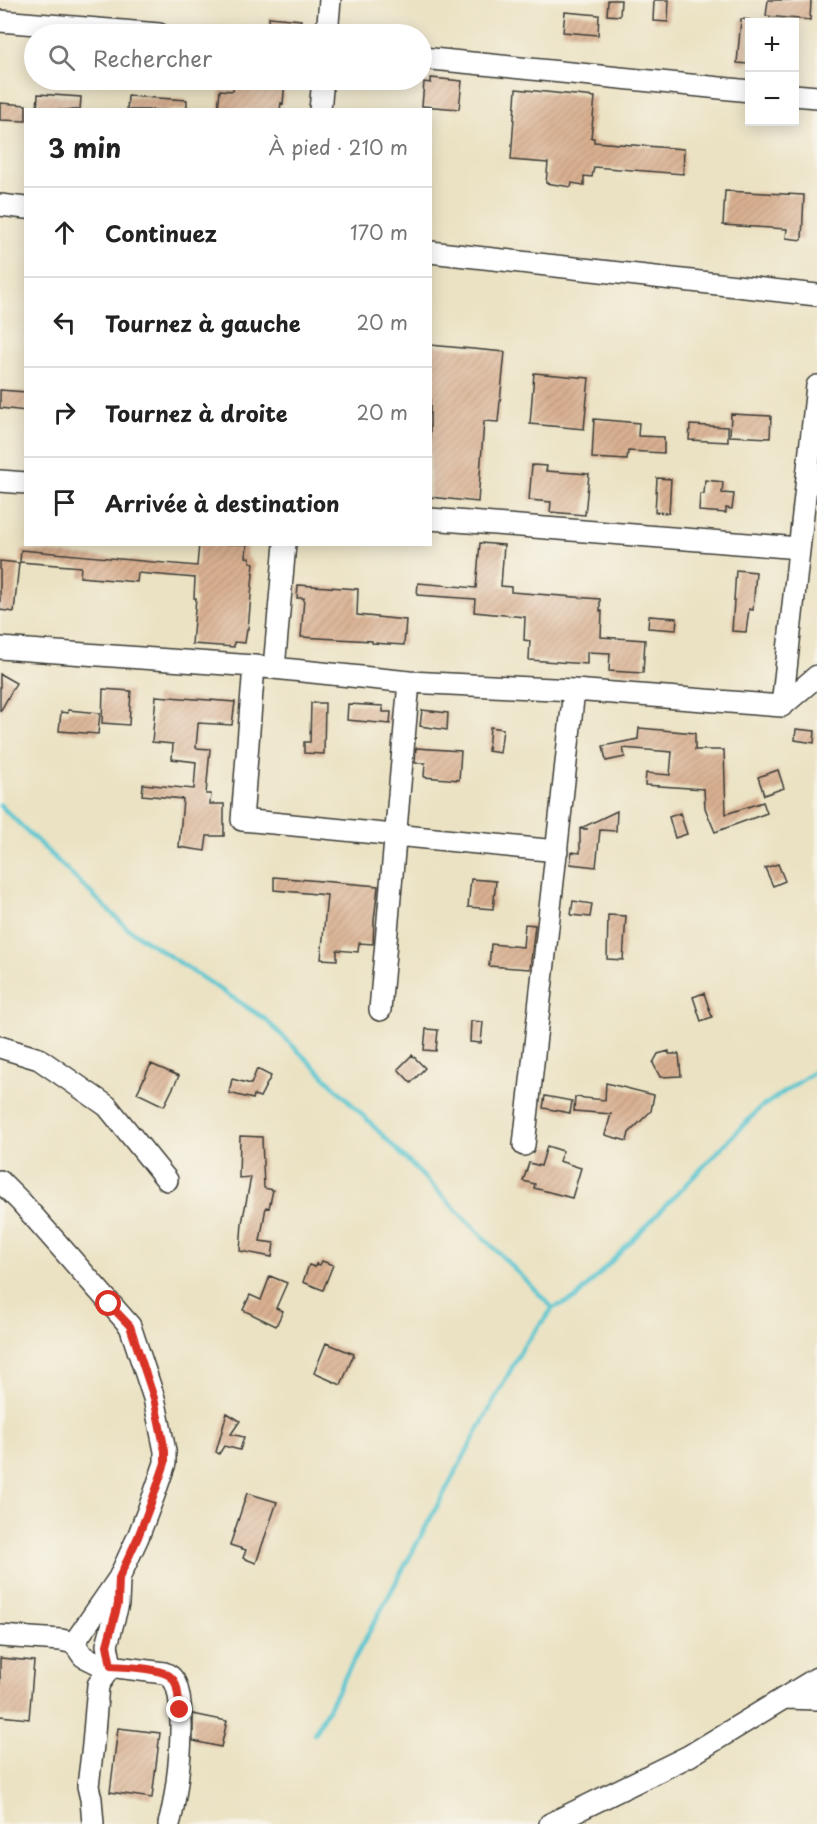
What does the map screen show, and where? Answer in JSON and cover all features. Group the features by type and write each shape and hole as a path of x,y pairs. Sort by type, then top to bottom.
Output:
{"street":[{"path":"328,24 330,0"},
{"path":"0,21 37,24"},
{"path":"432,59 745,90"},
{"path":"320,108 322,90"},
{"path":"799,95 817,97"},
{"path":"0,205 24,208"},
{"path":"432,252 817,295"},
{"path":"782,706 817,386"},
{"path":"0,481 24,483"},
{"path":"432,519 799,548"},
{"path":"285,546 242,820 557,851"},
{"path":"0,648 264,667 409,682 574,690 782,706 817,676"},
{"path":"380,1010 409,682"},
{"path":"524,1145 574,690"},
{"path":"0,1047 39,1059 107,1106 167,1180"},
{"path":"0,1180 130,1326 154,1398 165,1451 165,1463 138,1537 119,1578 74,1643"},
{"path":"93,1824 92,1799 88,1786 98,1685 111,1666 107,1645 118,1604 119,1578"},
{"path":"0,1636 49,1638 74,1643 83,1656 101,1665 164,1672 173,1678 181,1735 175,1805 169,1824"},
{"path":"550,1824 689,1756 817,1678"},
{"path":"784,1698 817,1699"}],"building":[{"path":"608,0 621,0 620,16 607,15"},
{"path":"654,0 669,0 668,22 653,21"},
{"path":"768,0 811,0 810,20 766,16"},
{"path":"565,12 599,15 598,35 563,32"},
{"path":"269,17 301,20 301,24 269,24"},
{"path":"741,19 745,19 745,64 737,63"},
{"path":"432,78 462,81 459,109 422,106 423,90 432,90"},
{"path":"516,89 595,97 591,138 594,138 594,142 684,149 683,174 594,167 592,177 584,176 584,185 572,183 571,187 546,183 548,163 511,160"},
{"path":"220,90 284,90 283,104 281,103 280,108 218,108"},
{"path":"38,94 81,97 80,108 37,108"},
{"path":"128,96 187,100 187,108 127,108"},
{"path":"0,103 26,105 24,121 0,120"},
{"path":"725,191 804,195 802,240 786,238 787,229 723,225"},
{"path":"432,345 505,352 498,422 484,421 478,502 432,497"},
{"path":"534,373 589,378 584,429 530,424"},
{"path":"0,390 24,392 24,411 0,408"},
{"path":"731,414 771,416 770,438 730,436"},
{"path":"594,419 639,423 638,436 664,437 664,453 628,451 627,460 592,458"},
{"path":"690,425 728,427 728,442 689,440"},
{"path":"532,465 547,466 546,471 589,474 585,515 550,512 551,502 529,500"},
{"path":"657,478 671,479 669,513 655,512"},
{"path":"705,480 723,482 722,493 734,494 732,509 726,508 726,513 699,511 700,494 704,494"},
{"path":"480,543 504,545 501,586 511,587 511,592 600,599 601,637 645,640 643,673 609,671 610,653 587,652 587,664 529,660 530,641 524,640 525,617 474,612 475,599 417,595 418,583 476,588"},
{"path":"199,546 247,546 246,557 254,563 245,643 234,642 234,647 192,644 196,598 194,598 195,578 138,573 137,582 80,577 81,567 20,562 21,550 197,566"},
{"path":"0,561 19,563 14,612 0,610"},
{"path":"736,570 756,572 753,610 749,609 746,632 732,631"},
{"path":"298,585 358,589 357,615 406,620 404,645 301,637 304,598 297,598"},
{"path":"649,616 677,618 676,630 648,628"},
{"path":"0,674 16,683 0,712"},
{"path":"103,689 131,691 129,725 102,723"},
{"path":"156,696 235,702 232,725 198,723 196,748 210,749 206,794 211,794 210,804 224,804 224,836 207,836 205,851 179,847 183,799 142,795 143,784 194,789 196,762 172,759 173,744 152,742"},
{"path":"311,703 325,703 324,754 304,753 304,742 310,742"},
{"path":"348,704 383,706 383,712 391,712 390,724 347,720"},
{"path":"68,710 100,713 98,734 59,731 61,712 68,713"},
{"path":"422,710 448,713 447,730 420,726"},
{"path":"490,727 503,729 500,753 488,751"},
{"path":"639,728 695,733 695,750 724,750 726,814 763,802 767,813 715,832 705,808 704,789 645,785 646,773 670,775 672,752 623,748 625,757 606,761 603,746 638,739"},
{"path":"796,729 815,731 814,743 795,740"},
{"path":"416,748 461,751 459,780 424,777 425,763 415,763"},
{"path":"778,770 784,788 764,795 758,777"},
{"path":"617,811 616,831 600,830 596,867 570,864 572,852 580,853 580,829 588,829 581,828"},
{"path":"680,813 687,834 675,838 669,817"},
{"path":"778,864 785,881 773,886 765,868"},
{"path":"274,877 378,886 373,944 359,943 358,952 337,950 337,960 321,959 327,895 274,890"},
{"path":"471,879 496,881 493,909 468,907"},
{"path":"573,901 592,904 590,917 571,915"},
{"path":"608,915 626,916 623,960 607,959"},
{"path":"525,924 535,925 530,969 489,966 491,944 523,947"},
{"path":"704,993 712,1017 701,1021 693,997"},
{"path":"471,1021 483,1022 481,1043 470,1042"},
{"path":"426,1029 438,1030 436,1051 424,1050"},
{"path":"669,1051 669,1054 679,1054 681,1076 660,1077 653,1063 658,1054"},
{"path":"412,1055 425,1068 411,1083 398,1069"},
{"path":"151,1064 179,1076 164,1106 137,1093"},
{"path":"257,1069 271,1076 260,1097 254,1095 253,1099 229,1093 232,1079 251,1084"},
{"path":"606,1083 654,1095 651,1111 629,1133 627,1141 605,1135 611,1114 574,1111 575,1097 605,1100"},
{"path":"545,1096 572,1101 570,1113 543,1108"},
{"path":"240,1136 262,1137 264,1188 273,1190 269,1208 266,1207 260,1241 274,1243 272,1257 240,1251 242,1223 251,1177 239,1178"},
{"path":"547,1146 563,1151 559,1161 581,1168 572,1198 534,1188 535,1184 523,1181 529,1163 541,1166"},
{"path":"322,1261 333,1265 323,1290 303,1282 309,1265 315,1267"},
{"path":"270,1276 287,1283 276,1308 283,1311 276,1326 243,1310 250,1295 261,1300"},
{"path":"326,1343 354,1354 341,1385 314,1373"},
{"path":"227,1413 240,1421 231,1434 244,1437 240,1450 224,1446 219,1454 216,1452"},
{"path":"247,1493 277,1502 256,1563 243,1558 246,1550 230,1545"},
{"path":"0,1658 34,1661 29,1719 0,1716"},
{"path":"193,1714 227,1721 221,1747 193,1741"},
{"path":"118,1728 160,1733 152,1798 110,1792"}],"waterway":[{"path":"0,805 127,928 265,1019 553,1308"},
{"path":"314,1734 523,1347 553,1308 576,1298 760,1108 817,1070"}],"route":[{"path":"109,1304 130,1326 154,1398 165,1451 165,1463 138,1537 119,1578 118,1604 107,1645 111,1666 164,1672 173,1678 180,1710"}]}
